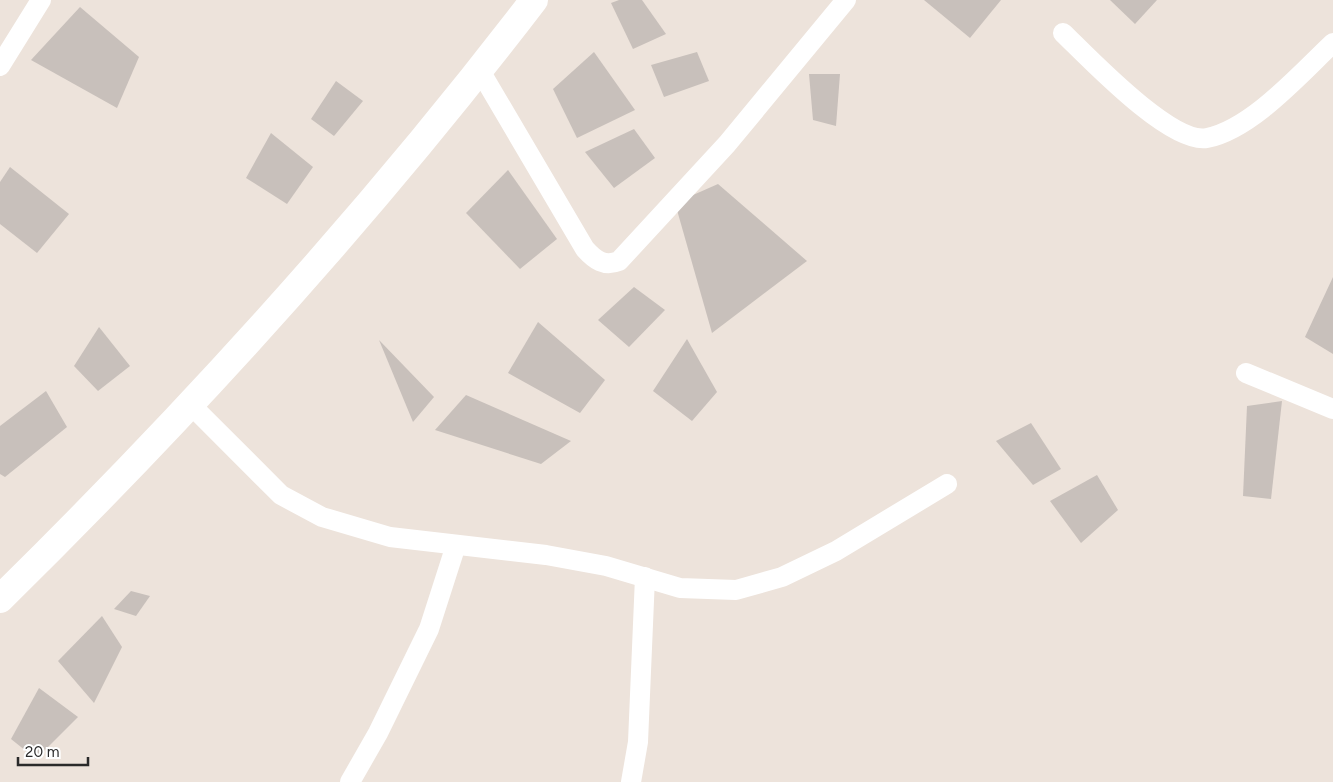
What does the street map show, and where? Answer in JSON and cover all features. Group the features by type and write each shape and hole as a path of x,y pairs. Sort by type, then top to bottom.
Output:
{"main road":[{"path":"0,599 76,525 191,405 369,206 478,69 525,3"}],"street":[{"path":"0,66 41,0"},
{"path":"478,69 584,249 594,260 610,264 619,261 726,144 846,0"},
{"path":"1063,33 1137,104 1184,134 1206,138 1234,128 1273,100 1333,43"},
{"path":"1246,373 1333,409"},
{"path":"191,405 281,495 322,517 390,537 546,555 606,566 680,588 736,590 782,577 836,551 947,484"},
{"path":"350,782 429,629 456,544"},
{"path":"631,782 638,742 645,577"}],"building":[{"path":"619,0 642,0 666,34 633,49 611,3"},
{"path":"924,0 1001,0 970,38"},
{"path":"1110,0 1157,0 1135,24"},
{"path":"80,7 139,57 117,108 31,60"},
{"path":"594,52 635,110 577,138 553,89"},
{"path":"697,52 709,81 664,97 651,65"},
{"path":"809,74 840,74 836,126 813,120"},
{"path":"336,81 363,101 334,136 311,119"},
{"path":"634,129 655,158 614,188 585,152"},
{"path":"271,133 313,167 287,204 246,178"},
{"path":"10,167 69,214 37,253 0,224 0,182"},
{"path":"508,170 557,239 520,269 466,213"},
{"path":"718,184 807,261 712,333 675,203"},
{"path":"1333,277 1333,354 1305,337"},
{"path":"634,287 665,310 629,347 598,320"},
{"path":"538,322 605,380 580,413 508,373"},
{"path":"99,327 130,366 98,391 74,366"},
{"path":"687,339 717,392 692,421 653,391"},
{"path":"379,340 434,397 413,422"},
{"path":"46,391 67,427 5,477 0,474 0,426"},
{"path":"466,395 571,441 541,464 435,430"},
{"path":"1282,401 1271,499 1243,496 1247,406"},
{"path":"1031,423 1061,469 1033,485 996,441"},
{"path":"1097,475 1118,510 1081,543 1050,501"},
{"path":"131,591 150,596 136,616 114,609"},
{"path":"102,616 122,647 94,703 58,661"},
{"path":"39,688 78,717 36,759 11,739"}]}
